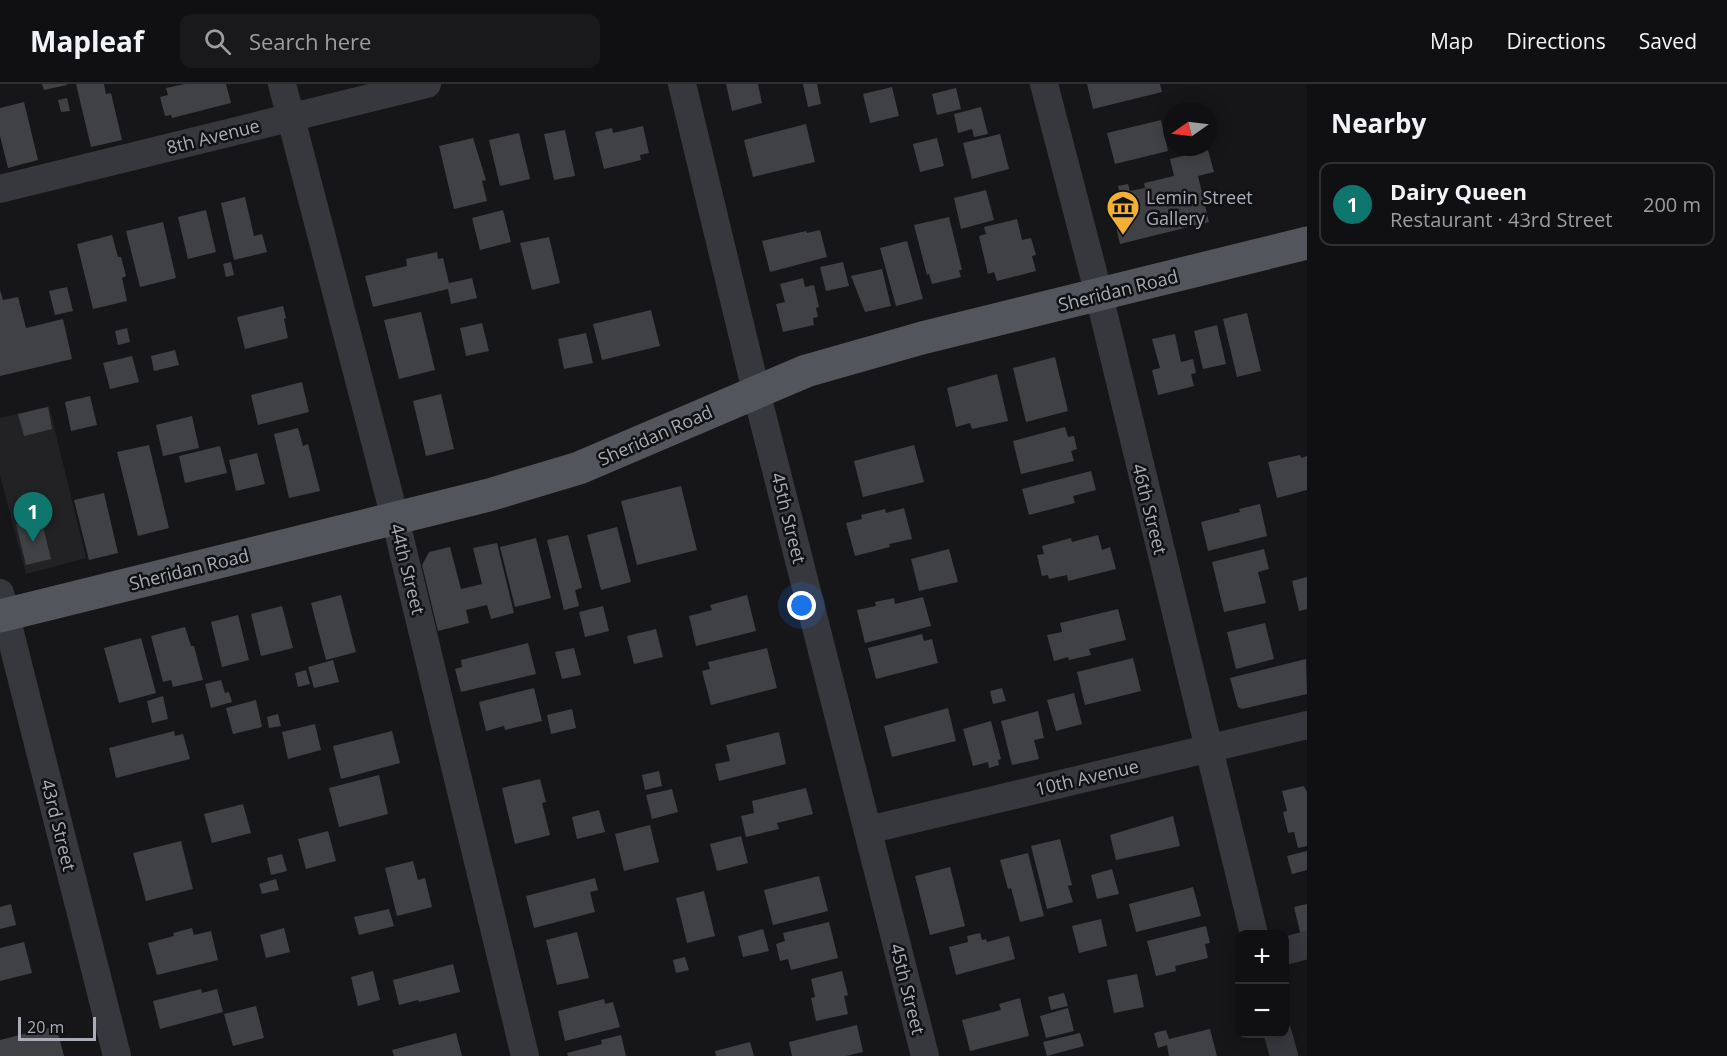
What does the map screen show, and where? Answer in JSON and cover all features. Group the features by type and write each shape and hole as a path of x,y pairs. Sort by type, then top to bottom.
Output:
{"main road":[{"name":"Sheridan Road","path":"2,608 489,495 579,468 806,371 922,338 1307,243"}],"street":[{"name":"44th Street","path":"282,84 395,518 525,1056"},
{"name":"8th Avenue","path":"0,189 427,84"},
{"name":"45th Street","path":"682,84 756,391 925,1056"},
{"name":"46th Street","path":"1044,84 1099,295 1253,930"},
{"name":"43rd Street","path":"2,608 117,1056"},
{"name":"10th Avenue","path":"868,830 1307,725"},
{"path":"1289,950 1307,945"},
{"path":"1279,1038 1284,1056"}],"shaded area":[{"path":"49,406 86,558 26,574 0,475 0,418"}],"building":[{"path":"42,84 67,84 67,85 44,90"},
{"path":"76,84 104,84 106,94 111,93 122,140 91,147"},
{"path":"185,84 226,84 231,103 172,118 171,115 165,116 160,97 168,95 166,88"},
{"path":"726,84 758,84 762,103 732,111"},
{"path":"803,84 817,84 821,104 808,107"},
{"path":"1087,84 1160,84 1162,92 1093,109"},
{"path":"892,87 899,116 870,123 863,94"},
{"path":"956,88 961,109 937,115 932,94"},
{"path":"67,98 70,111 61,112 58,100"},
{"path":"24,102 38,160 8,168 0,136 0,108"},
{"path":"981,107 988,134 974,137 972,129 958,133 954,114"},
{"path":"1161,120 1163,152 1115,164 1107,133"},
{"path":"806,124 815,162 753,177 744,140"},
{"path":"643,126 649,153 640,155 641,160 604,169 595,132 612,128 613,133"},
{"path":"565,130 575,176 554,180 544,134"},
{"path":"519,133 530,179 500,186 489,140"},
{"path":"1000,134 1009,169 972,179 963,143"},
{"path":"473,138 486,180 482,181 487,201 454,209 439,146"},
{"path":"937,138 944,166 920,172 913,144"},
{"path":"1183,156 1210,156 1214,172 1198,176 1209,222 1120,244 1109,197 1120,195 1118,186 1128,184 1130,191 1145,188 1144,183 1174,176 1170,159"},
{"path":"986,190 994,220 961,229 954,198"},
{"path":"245,197 254,236 262,234 267,252 234,260 221,203"},
{"path":"206,210 216,252 188,259 178,217"},
{"path":"503,210 511,242 480,250 472,218"},
{"path":"949,217 962,270 959,270 961,277 932,284 929,274 927,275 914,225"},
{"path":"1017,219 1022,240 1031,238 1036,255 1032,256 1036,271 997,281 994,272 988,274 979,236 986,234 984,227"},
{"path":"163,222 176,278 140,287 126,231"},
{"path":"820,230 827,257 770,272 762,241"},
{"path":"112,235 126,276 122,278 127,301 93,309 77,244"},
{"path":"549,237 560,283 532,290 520,243"},
{"path":"907,241 923,299 896,306 880,248"},
{"path":"437,252 438,259 443,258 449,283 472,278 477,298 451,304 448,289 373,307 365,276 407,266 406,259"},
{"path":"231,262 234,275 226,277 223,264"},
{"path":"843,262 849,286 826,291 820,267"},
{"path":"882,269 891,306 865,312 851,276"},
{"path":"803,278 805,287 814,285 819,307 816,308 818,317 813,318 814,325 783,332 776,304 785,302 780,284"},
{"path":"67,287 73,311 55,315 49,291"},
{"path":"0,290 3,300 18,297 26,328 63,319 72,359 0,376"},
{"path":"283,306 288,338 245,349 237,317"},
{"path":"651,310 660,346 602,360 593,324"},
{"path":"421,312 435,370 399,379 384,320"},
{"path":"1247,313 1261,371 1237,377 1223,319"},
{"path":"482,323 489,351 466,356 460,328"},
{"path":"1217,325 1226,364 1203,369 1194,331"},
{"path":"127,328 130,342 118,345 115,331"},
{"path":"586,333 593,363 564,369 558,339"},
{"path":"1175,334 1181,362 1193,359 1196,373 1191,374 1194,386 1158,395 1152,370 1160,368 1152,339"},
{"path":"175,350 179,365 154,371 151,356"},
{"path":"132,356 139,382 110,389 103,363"},
{"path":"1055,357 1068,411 1026,422 1013,368"},
{"path":"997,374 1008,421 972,429 970,423 956,427 947,388"},
{"path":"302,382 309,412 258,425 251,395"},
{"path":"441,394 454,449 426,456 413,401"},
{"path":"90,396 97,425 71,431 65,402"},
{"path":"48,407 52,429 24,436 18,414"},
{"path":"192,416 199,448 163,456 156,425"},
{"path":"1065,427 1068,437 1074,436 1077,449 1071,451 1074,461 1021,474 1013,441"},
{"path":"298,428 303,446 308,444 320,491 289,498 274,434"},
{"path":"149,445 169,528 138,536 117,452"},
{"path":"914,445 924,482 863,497 854,461"},
{"path":"220,446 227,473 185,483 179,456"},
{"path":"257,453 265,484 236,491 229,460"},
{"path":"1300,455 1301,458 1307,456 1307,490 1277,498 1268,462"},
{"path":"1091,471 1096,490 1073,496 1075,503 1029,515 1022,489"},
{"path":"681,486 697,550 637,565 621,501"},
{"path":"104,493 118,553 89,560 74,500"},
{"path":"1260,504 1267,536 1208,551 1201,522 1240,512 1239,509"},
{"path":"904,508 912,539 855,556 846,523 862,519 861,515 885,509 886,513"},
{"path":"41,518 51,559 26,565 16,524"},
{"path":"617,527 631,582 601,590 587,535"},
{"path":"568,535 582,588 575,590 579,606 564,610 547,540"},
{"path":"1098,535 1102,550 1110,547 1116,569 1068,581 1067,575 1049,579 1048,575 1042,576 1037,555 1044,554 1042,546 1071,538 1072,542"},
{"path":"536,538 551,598 515,607 500,547"},
{"path":"497,543 514,613 491,619 487,605 466,610 469,623 438,631 422,565 429,552 450,547 461,589 482,584 473,548"},
{"path":"949,549 958,582 919,591 911,559"},
{"path":"1264,549 1269,569 1258,572 1266,603 1224,612 1212,562"},
{"path":"1307,577 1307,609 1299,611 1292,581"},
{"path":"341,595 356,652 326,660 311,603"},
{"path":"747,595 756,631 696,646 689,616 712,610 710,605"},
{"path":"923,597 931,626 865,643 857,610 876,606 875,602 894,598 895,604"},
{"path":"282,606 293,648 261,656 251,614"},
{"path":"603,606 609,631 585,637 579,612"},
{"path":"1118,609 1126,640 1089,649 1091,655 1054,661 1047,635 1062,632 1060,623"},
{"path":"238,615 249,660 222,667 211,622"},
{"path":"1265,623 1274,659 1236,669 1227,632"},
{"path":"185,627 191,646 194,646 203,680 173,687 171,680 163,682 151,636"},
{"path":"656,629 663,657 634,664 627,636"},
{"path":"922,634 924,641 932,639 938,663 876,679 868,648"},
{"path":"141,638 156,693 119,703 104,648"},
{"path":"528,643 536,674 461,692 455,669 462,667 461,660"},
{"path":"574,648 581,675 562,679 555,652"},
{"path":"767,648 777,688 711,705 702,671 710,669 708,662"},
{"path":"1133,658 1141,691 1085,705 1077,672"},
{"path":"1306,659 1307,694 1242,709 1238,707 1230,678"},
{"path":"333,660 339,682 314,688 308,667"},
{"path":"306,670 310,684 298,687 295,673"},
{"path":"221,680 225,693 229,692 232,702 211,708 205,684"},
{"path":"534,688 542,721 505,730 504,726 486,731 479,702"},
{"path":"1002,688 1006,701 993,704 990,691"},
{"path":"1074,693 1082,724 1056,731 1047,700"},
{"path":"163,696 168,719 152,723 147,701"},
{"path":"256,700 262,727 233,734 226,708"},
{"path":"948,708 956,741 892,757 884,726"},
{"path":"572,709 576,728 551,734 547,715"},
{"path":"1038,711 1044,738 1034,740 1039,759 1012,765 1001,721"},
{"path":"278,714 281,726 269,728 267,717"},
{"path":"991,721 1001,759 998,760 999,765 989,768 988,762 973,766 963,729"},
{"path":"315,724 321,750 288,759 282,732"},
{"path":"174,731 175,736 183,734 190,759 116,778 109,748"},
{"path":"392,731 400,763 341,779 333,746"},
{"path":"779,732 786,764 719,781 715,764 730,761 726,745"},
{"path":"659,771 662,786 645,790 642,775"},
{"path":"379,775 388,814 339,827 329,788"},
{"path":"540,779 546,802 542,803 550,835 515,844 502,788"},
{"path":"1304,786 1307,792 1307,846 1298,848 1294,832 1288,833 1283,812 1287,811 1282,791"},
{"path":"806,788 813,814 777,823 779,829 746,837 741,816 754,813 752,801"},
{"path":"672,789 678,812 652,819 646,795"},
{"path":"243,804 251,833 212,843 204,814"},
{"path":"599,810 605,832 577,839 572,817"},
{"path":"1173,816 1180,846 1116,860 1110,835"},
{"path":"650,825 659,862 624,871 615,834"},
{"path":"328,831 336,861 306,869 298,839"},
{"path":"741,836 748,863 717,871 710,844"},
{"path":"1060,839 1072,885 1068,886 1073,902 1047,909 1031,846"},
{"path":"181,841 193,889 146,901 133,853"},
{"path":"1307,851 1307,870 1292,874 1287,856"},
{"path":"1028,853 1044,916 1020,922 1011,888 1008,889 1000,860"},
{"path":"282,854 287,871 271,875 267,858"},
{"path":"413,861 418,880 425,878 432,907 397,916 385,868"},
{"path":"950,867 965,926 930,935 915,876"},
{"path":"1112,869 1119,894 1097,899 1091,875"},
{"path":"819,876 828,911 773,925 764,890"},
{"path":"595,878 598,890 590,892 595,912 534,928 526,896"},
{"path":"276,879 279,890 262,894 259,884"},
{"path":"1193,887 1201,916 1136,932 1129,904"},
{"path":"704,891 715,936 687,943 676,898"},
{"path":"11,904 16,925 0,929 0,907"},
{"path":"1307,904 1307,939 1302,940 1294,907"},
{"path":"389,909 394,926 359,935 354,917"},
{"path":"1101,919 1107,946 1079,953 1072,926"},
{"path":"829,922 838,958 791,970 788,959 780,961 776,944 785,941 783,933"},
{"path":"1206,926 1210,943 1205,944 1208,958 1175,966 1176,971 1156,976 1147,941"},
{"path":"192,928 194,935 211,931 218,960 157,975 148,943"},
{"path":"284,928 290,952 266,958 260,935"},
{"path":"763,929 769,951 743,957 738,936"},
{"path":"577,932 589,978 557,985 546,940"},
{"path":"980,933 982,940 986,939 987,942 1009,936 1015,959 956,975 949,947 968,942 967,936"},
{"path":"24,942 32,973 0,981 0,948"},
{"path":"685,957 689,970 676,973 673,960"},
{"path":"453,964 460,992 399,1005 393,980"},
{"path":"373,971 380,1000 358,1006 351,977"},
{"path":"842,971 848,995 844,996 848,1014 816,1021 811,998 815,997 811,979"},
{"path":"1137,974 1144,1007 1114,1013 1107,980"},
{"path":"201,989 202,993 217,989 223,1012 160,1029 153,1001"},
{"path":"1064,993 1068,1006 1051,1010 1048,997"},
{"path":"1020,998 1029,1036 970,1051 962,1020 1001,1010 999,1004"},
{"path":"604,999 605,1004 613,1002 620,1027 565,1041 558,1011"},
{"path":"256,1006 264,1038 233,1046 224,1014"},
{"path":"1068,1008 1074,1031 1046,1038 1040,1016"},
{"path":"857,1025 863,1052 846,1056 792,1056 789,1042"},
{"path":"56,1026 64,1056 0,1056 0,1040"},
{"path":"1210,1029 1217,1056 1169,1056 1167,1045 1158,1048 1154,1033 1166,1030 1169,1039"},
{"path":"456,1033 462,1056 394,1056 392,1050"},
{"path":"1080,1033 1084,1046 1047,1056 1043,1042"},
{"path":"621,1035 626,1056 568,1056 567,1053 602,1044 601,1040"},
{"path":"750,1042 754,1056 716,1056 715,1051"}],"place":[{"name":"Lemin Street Gallery","path":"1123,236"},
{"name":"Dairy Queen","path":"33,542"}]}
